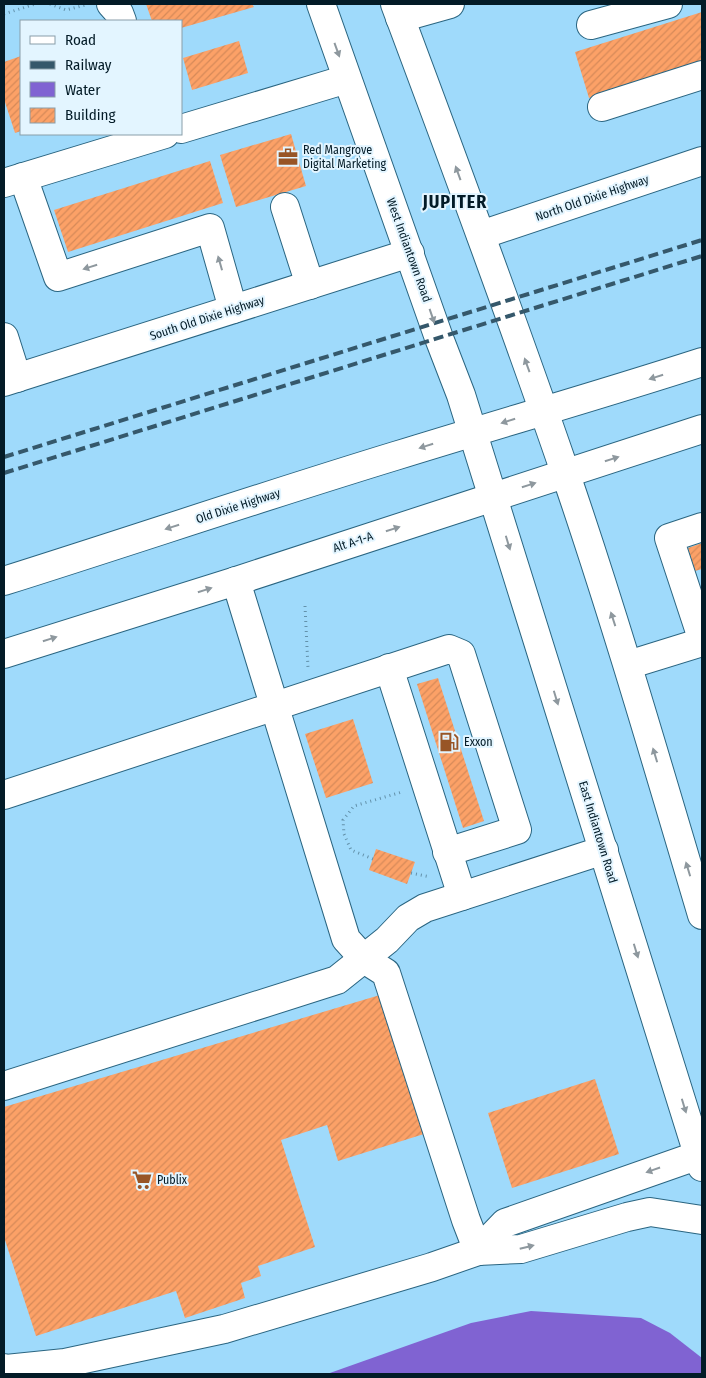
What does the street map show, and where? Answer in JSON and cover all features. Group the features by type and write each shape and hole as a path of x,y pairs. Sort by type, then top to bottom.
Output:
{"main road":[{"path":"98,4 120,13 122,20"},
{"name":"West Indiantown Road","path":"321,4 494,496"},
{"path":"450,4 397,11 481,235 566,474 628,665 702,916"},
{"path":"590,25 668,4"},
{"path":"602,108 702,75"},
{"path":"182,129 347,78"},
{"path":"161,135 14,180 58,277 210,228 233,309"},
{"name":"North Old Dixie Highway","path":"481,235 702,161"},
{"path":"285,207 310,285"},
{"name":"South Old Dixie Highway","path":"11,380 410,253"},
{"path":"4,337 11,380"},
{"path":"473,432 543,410 609,393 702,362"},
{"name":"Alt A-1-A","path":"4,654 236,581 702,429"},
{"name":"Old Dixie Highway","path":"4,581 473,432"},
{"name":"East Indiantown Road","path":"494,496 701,1158"},
{"path":"702,527 669,538 695,596 702,638"},
{"path":"236,581 346,939 364,959 386,973 466,1220 478,1251"},
{"path":"628,665 702,642"},
{"path":"4,795 449,649 461,654 517,830 447,852"},
{"path":"389,668 462,896"},
{"path":"4,1086 337,980 387,940 408,918 425,908 604,850"},
{"path":"478,1251 505,1223 701,1158"},
{"path":"4,1368 65,1364 224,1329 432,1267 478,1251 521,1249 627,1217 650,1212 702,1220"}],"path":[{"path":"4,14 36,4"},
{"path":"50,4 66,10 98,4"},
{"path":"305,606 308,667 317,692"},
{"path":"373,859 352,850 344,834 343,820 354,806 426,784"}],"water":[{"path":"531,1311 641,1318 670,1333 702,1358 702,1374 327,1374 471,1323"}],"building":[{"path":"146,4 252,4 254,7 182,28 182,20 152,20"},
{"path":"702,12 702,63 589,98 575,52"},
{"path":"239,41 248,73 192,90 183,58"},
{"path":"20,56 20,131 15,133 4,99 4,62"},
{"path":"291,134 306,186 236,207 220,155"},
{"path":"210,161 223,203 68,252 54,210"},
{"path":"702,543 702,569 695,571 688,548"},
{"path":"438,678 484,821 463,828 417,684"},
{"path":"353,719 373,783 326,798 305,734"},
{"path":"376,849 415,862 407,884 369,870"},
{"path":"380,995 424,1134 338,1161 327,1125 281,1140 315,1247 258,1266 261,1276 241,1283 245,1298 185,1318 176,1291 36,1336 4,1237 4,1107"},
{"path":"595,1079 619,1154 512,1188 488,1113"}],"railway":[{"path":"4,457 702,240"},
{"path":"4,473 702,256"}],"place":[{"name":"Red Mangrove Digital Marketing","path":"288,157"},
{"name":"Exxon","path":"449,742"},
{"name":"Publix","path":"142,1180"}],"district":[{"name":"JUPITER","path":"455,202"}]}
